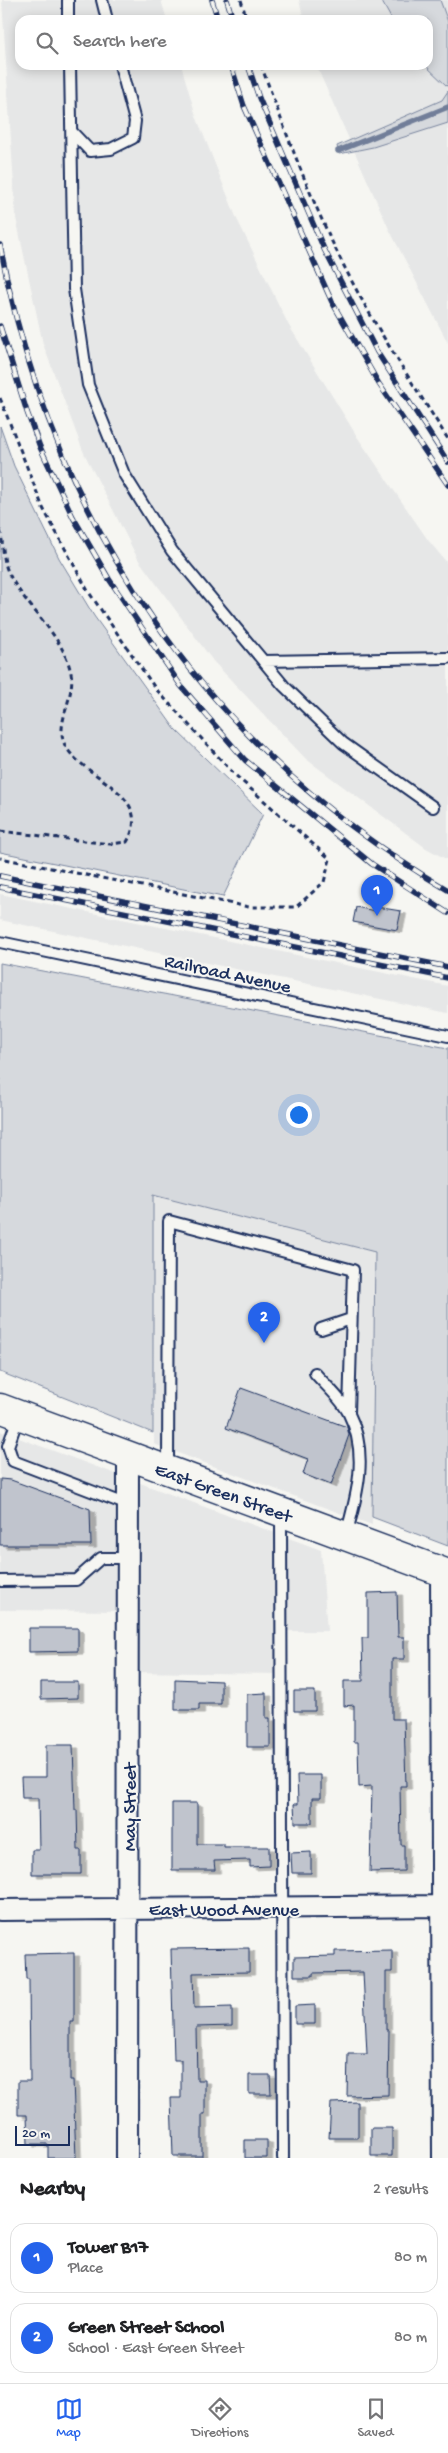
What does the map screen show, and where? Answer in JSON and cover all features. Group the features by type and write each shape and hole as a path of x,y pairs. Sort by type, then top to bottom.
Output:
{"street":[{"name":"East Green Street","path":"9,1412 281,1511 444,1573"},
{"name":"May Street","path":"127,2158 128,1456"},
{"path":"443,2158 444,1573"},
{"name":"East Wood Avenue","path":"0,1910 444,1906"}],"lane":[{"path":"68,0 68,15"},
{"path":"102,0 106,15"},
{"path":"70,70 74,289 88,385 124,474 172,551 284,686 343,743 433,807"},
{"path":"72,132 90,151 112,149 133,138 134,121 121,70"},
{"path":"264,661 448,658"},
{"name":"Railroad Avenue","path":"0,942 448,1036"},
{"path":"168,1471 168,1220 352,1270 349,1413 359,1442 359,1488 346,1536"},
{"path":"321,1329 351,1319"},
{"path":"315,1372 349,1413"},
{"path":"9,1412 8,1446 13,1461 128,1505"},
{"path":"281,1511 283,2158"},
{"path":"0,1581 76,1580 102,1558 128,1558"}],"path":[{"path":"240,0 245,15"},
{"path":"263,70 297,163 344,266 392,351 448,438"},
{"path":"0,398 5,415 43,508 88,591 155,688 235,775 330,858 324,882 296,906 249,906 0,858"},
{"path":"0,530 8,573 21,594 57,640 72,675 63,727 63,738 66,748 82,766 116,788 126,798 133,820 131,834 126,842 110,844 0,831"}],"shaded area":[{"path":"2,0 161,0 166,15 15,15 15,70 182,70 196,116 236,217 288,324 358,438 428,540 448,564 448,860 426,848 306,759 213,661 138,559 83,451 43,344 16,218"},
{"path":"299,0 448,0 448,343 389,229 318,70 433,70 433,15 303,15"},
{"path":"381,0 440,0 448,22 448,87 430,70 433,70 433,15 389,15"},
{"path":"448,91 448,123 373,147 339,154 337,146 442,100"},
{"path":"0,426 14,466 59,558 94,616 175,729 263,814 223,897 0,852"},
{"path":"0,894 448,986 448,1013 0,920"},
{"path":"0,963 448,1048 448,1546 372,1517 375,1252 153,1195 153,1433 0,1372"},
{"path":"152,1195 375,1252 372,1525 154,1444"},
{"path":"0,1431 321,1550 327,1631 279,1631 280,1674 125,1672 125,1611 0,1610"}],"building":[{"path":"356,907 375,911 376,907 401,911 397,930 353,922"},
{"path":"241,1388 347,1427 349,1435 331,1485 303,1474 308,1459 226,1428"},
{"path":"0,1479 11,1480 90,1509 91,1545 0,1545"},
{"path":"397,1592 398,1637 404,1637 404,1659 392,1659 392,1719 404,1719 406,1786 400,1786 401,1845 404,1845 404,1871 370,1872 372,1786 359,1787 358,1742 354,1742 354,1705 344,1706 344,1681 363,1681 362,1638 368,1638 368,1593"},
{"path":"29,1628 78,1628 78,1651 29,1652"},
{"path":"175,1679 221,1681 221,1704 199,1704 199,1710 175,1710"},
{"path":"41,1682 78,1682 78,1698 41,1699"},
{"path":"294,1691 315,1691 315,1711 294,1711"},
{"path":"266,1693 266,1718 270,1718 270,1747 247,1747 247,1694"},
{"path":"46,1745 73,1745 75,1810 77,1810 78,1850 81,1850 81,1874 32,1874 32,1850 39,1850 38,1798 22,1798 21,1777 46,1777"},
{"path":"297,1775 321,1775 321,1798 312,1798 312,1823 295,1823 294,1804 298,1804"},
{"path":"172,1803 197,1803 197,1844 224,1844 224,1847 269,1847 269,1866 250,1867 250,1860 214,1861 215,1870 172,1870"},
{"path":"311,1852 311,1873 292,1873 291,1853"},
{"path":"249,1948 249,1972 193,1973 194,2008 232,2007 232,2026 196,2027 197,2080 205,2080 205,2114 202,2114 202,2156 173,2156 171,2098 181,2098 181,2060 174,2060 171,1949"},
{"path":"392,1950 392,1972 386,1972 386,2030 389,2030 388,2095 347,2096 348,2054 367,2054 363,1972 313,1973 313,1976 294,1976 294,1957 335,1956 335,1951"},
{"path":"74,1953 74,2022 70,2022 70,2080 73,2080 76,2158 48,2158 48,2144 28,2144 27,2115 18,2115 18,2081 30,2081 29,1979 26,1979 25,1954"},
{"path":"315,2005 315,2024 295,2024 295,2006"},
{"path":"249,2075 270,2075 271,2094 249,2094"},
{"path":"358,2102 358,2138 329,2138 331,2103"},
{"path":"371,2128 392,2128 392,2156 371,2156"},
{"path":"245,2140 267,2140 267,2158 245,2158"}],"waterway":[{"path":"338,151 448,107"}],"railway":[{"path":"212,0 216,15"},
{"path":"227,0 232,15"},
{"path":"233,70 244,106 332,302 379,384 448,485"},
{"path":"250,70 259,98 324,249 377,352 448,462"},
{"path":"0,245 24,346 57,442 100,533 152,618 213,697 283,769 361,833 448,890"},
{"path":"0,326 40,447 73,517 109,579 181,686 245,760 372,864 448,913"},
{"path":"0,876 448,967"},
{"path":"0,887 448,978"}],"place":[{"name":"Tower B17","path":"377,916"},
{"name":"Green Street School","path":"264,1343"}]}
